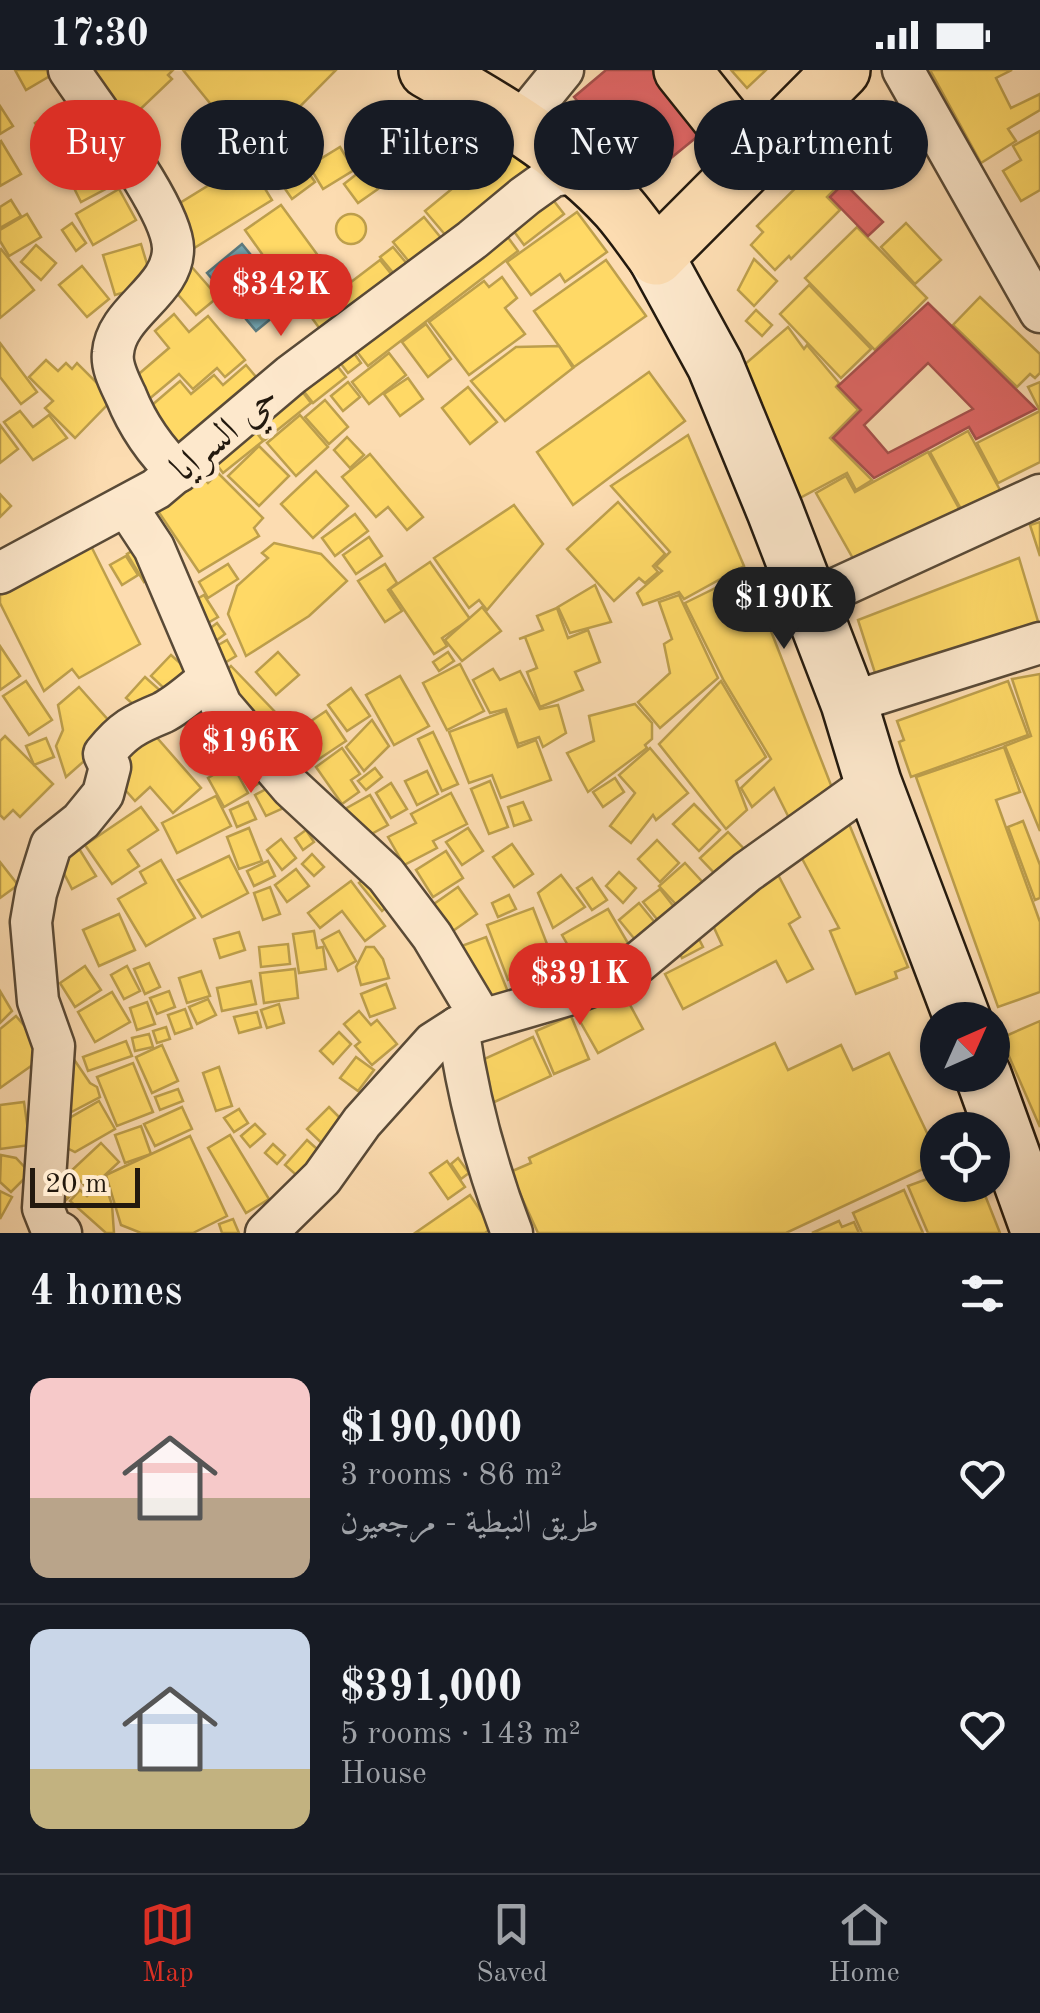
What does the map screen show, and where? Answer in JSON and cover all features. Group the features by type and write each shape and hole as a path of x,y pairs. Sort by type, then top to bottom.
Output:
{"main road":[{"path":"427,70 534,138"},
{"path":"682,70 706,100"},
{"path":"813,100 842,70"},
{"path":"600,190 619,208 656,258 715,366 849,703 873,782 956,1002"},
{"path":"656,258 724,190"},
{"path":"990,1092 1040,1232"}],"street":[{"path":"69,70 129,156 172,238 172,263 123,328 112,356 129,404 165,460 178,472"},
{"path":"518,126 563,70"},
{"path":"903,70 1040,312"},
{"name":"حي السرايا","path":"0,572 127,507 178,472 291,376 534,190"},
{"path":"809,601 1040,494"},
{"path":"127,507 160,561 221,705 266,761 386,875 456,972 470,1023 478,1137 512,1233"},
{"path":"849,703 1040,643"},
{"path":"62,1233 51,1228 42,1208 54,1046 38,1001 32,954 31,922 36,893 52,845 81,822 103,794 110,767 104,754 140,719 162,712 208,679"},
{"path":"266,1233 322,1178 362,1122 433,1044 470,1023 610,980 639,962 747,872 873,782"}],"building: Homes":[{"path":"15,70 54,70 55,73 26,90"},
{"path":"83,70 173,70 168,75 172,79 150,100 109,100"},
{"path":"183,70 336,70 306,100 207,100"},
{"path":"731,70 766,70 747,88"},
{"path":"930,70 1012,70 996,78 1011,108 1040,94 1040,110 1008,129 1016,141 981,163"},
{"path":"0,106 13,126 0,134"},
{"path":"1040,131 1040,190 1021,201 1003,171 1021,160 1013,146"},
{"path":"0,142 21,174 0,186"},
{"path":"514,144 534,163 534,177 453,244 425,211 451,190 514,190"},
{"path":"340,147 344,154 344,176 324,188 324,157"},
{"path":"75,190 104,190 81,202"},
{"path":"120,190 136,220 93,245 76,214"},
{"path":"201,190 266,190 272,200 191,250 167,211"},
{"path":"286,190 304,190 292,199"},
{"path":"348,190 377,190 358,203"},
{"path":"794,190 834,190 827,197 840,210 775,270 751,245 763,232 757,226"},
{"path":"550,196 564,214 524,245 510,226"},
{"path":"11,200 21,216 0,228 0,207"},
{"path":"281,205 341,287 304,313 245,230"},
{"path":"577,212 607,252 565,282 560,274 531,295 507,262"},
{"path":"27,214 41,237 9,256 0,241 0,230"},
{"path":"351,214 361,219 366,229 361,239 351,244 341,239 336,229 341,219"},
{"path":"424,217 446,244 415,269 393,242"},
{"path":"72,223 86,243 76,251 62,230"},
{"path":"906,223 941,260 915,284 881,247"},
{"path":"499,225 518,251 368,366 348,340"},
{"path":"857,227 927,298 875,350 805,278"},
{"path":"141,244 153,284 115,295 103,255"},
{"path":"36,245 56,263 41,280 21,262"},
{"path":"393,247 413,271 400,281 380,257"},
{"path":"0,250 34,290 0,318"},
{"path":"184,258 218,297 196,315 167,282"},
{"path":"754,259 777,281 754,306 738,290"},
{"path":"380,260 400,285 328,340 309,314"},
{"path":"606,260 646,316 574,367 534,311"},
{"path":"82,266 109,299 87,317 59,285"},
{"path":"502,277 517,298 505,308 525,334 469,375 429,322 484,281 489,287"},
{"path":"809,285 871,349 841,378 780,314"},
{"path":"980,297 1040,354 1040,373 1035,378 1030,374 1017,387 953,325"},
{"path":"756,310 772,325 762,336 746,321"},
{"path":"174,314 189,332 208,316 245,360 225,377 217,368 193,389 179,374 142,405 126,385 169,348 155,331"},
{"path":"426,324 451,359 428,377 402,342"},
{"path":"788,327 858,410 830,438 872,480 856,490 847,473 798,499 744,365"},
{"path":"346,342 361,363 348,373 332,352"},
{"path":"0,343 37,392 21,404 0,377"},
{"path":"559,346 573,368 505,421 471,381 516,347"},
{"path":"327,353 346,377 313,403 294,379"},
{"path":"389,353 406,375 369,404 352,382"},
{"path":"46,360 58,371 66,363 72,369 77,363 113,399 75,438 45,408 53,401 29,377"},
{"path":"246,365 267,390 184,460 144,412 180,381 191,394 214,375 223,385"},
{"path":"649,372 685,421 573,505 537,452"},
{"path":"408,378 423,399 400,416 384,394"},
{"path":"348,382 360,397 343,411 331,396"},
{"path":"1040,382 1040,411 1028,387"},
{"path":"468,387 497,422 470,444 442,408"},
{"path":"301,390 311,403 265,440 255,427"},
{"path":"325,400 348,427 329,444 305,417"},
{"path":"20,411 33,427 49,415 67,438 33,460 4,422"},
{"path":"1040,411 1040,462 998,483 977,443"},
{"path":"300,415 328,447 296,476 267,443"},
{"path":"248,422 263,441 223,473 208,453"},
{"path":"0,425 18,449 0,463"},
{"path":"968,431 1000,490 962,511 930,452"},
{"path":"688,435 744,566 684,599 679,592 643,605 637,593 662,571 656,566 670,552 611,486"},
{"path":"347,437 364,455 350,468 334,450"},
{"path":"259,446 289,476 259,506 228,476"},
{"path":"928,452 961,512 859,569 816,493 846,476 855,492"},
{"path":"370,454 423,517 407,530 388,507 376,517 342,477"},
{"path":"316,471 348,506 313,538 281,504"},
{"path":"218,473 263,518 254,528 259,536 199,572 154,505 200,474 208,483"},
{"path":"0,494 11,506 0,517"},
{"path":"618,502 665,554 653,566 658,572 645,583 639,578 614,601 567,549"},
{"path":"514,505 543,544 487,610 479,600 469,608 434,558"},
{"path":"355,514 368,531 335,556 322,538"},
{"path":"1040,522 1040,556 1030,525"},
{"path":"369,537 382,556 356,574 343,555"},
{"path":"89,542 140,644 79,678 72,669 44,691 0,603 0,585"},
{"path":"274,543 321,554 347,581 309,616 246,656 228,614 237,586 268,558 262,553"},
{"path":"144,544 161,572 144,582 127,554"},
{"path":"126,556 138,575 122,585 110,565"},
{"path":"1019,558 1040,628 875,673 858,620"},
{"path":"430,562 470,619 442,638 447,646 434,654 390,589"},
{"path":"228,564 238,579 208,598 199,582"},
{"path":"385,564 397,583 388,590 402,611 385,622 358,581"},
{"path":"748,572 836,798 793,826 774,788 752,807 741,788 771,759 724,681 685,603"},
{"path":"595,585 611,622 570,633 558,607"},
{"path":"204,595 218,617 199,628 185,606"},
{"path":"679,595 718,678 660,728 638,702 670,673 664,644 672,639 659,602"},
{"path":"482,607 501,631 462,661 445,640"},
{"path":"557,608 568,638 588,630 600,662 575,672 583,690 540,707 527,672 537,668 525,637 519,639 543,630 537,616"},
{"path":"217,623 225,634 208,647 200,636"},
{"path":"227,640 236,656 213,670 203,654"},
{"path":"0,646 20,676 0,690"},
{"path":"278,652 299,675 276,695 256,672"},
{"path":"448,652 454,661 439,671 433,662"},
{"path":"171,655 189,671 169,693 151,676"},
{"path":"460,664 484,711 447,730 423,683"},
{"path":"231,666 278,715 258,735 211,685"},
{"path":"493,669 500,680 520,671 540,709 558,705 566,733 543,747 539,737 518,744 506,709 490,713 473,680"},
{"path":"1040,674 1040,831 1005,746 1031,736 1012,679"},
{"path":"400,676 429,726 394,745 366,695"},
{"path":"145,677 164,694 145,715 126,698"},
{"path":"26,681 52,720 29,735 3,696"},
{"path":"721,681 766,757 736,781 747,810 726,829 659,744"},
{"path":"1008,681 1028,735 911,777 899,742 904,740 897,721"},
{"path":"79,687 118,731 66,777 56,746 63,730 58,705"},
{"path":"351,688 370,716 347,731 328,705"},
{"path":"635,704 652,723 652,739 645,745 647,748 588,792 567,753 594,741 589,716"},
{"path":"326,711 346,741 313,763 293,733"},
{"path":"505,711 518,747 536,740 551,780 501,798 492,775 469,783 449,732"},
{"path":"372,720 389,746 364,771 346,747"},
{"path":"145,724 201,788 173,813 150,787 135,801 113,776"},
{"path":"433,732 458,784 442,791 418,739"},
{"path":"5,736 53,784 20,817 13,810 4,819 0,815 0,741"},
{"path":"46,738 54,757 34,765 26,746"},
{"path":"1004,747 1020,792 996,800 1040,922 1040,992 1010,1003 996,1002 916,777"},
{"path":"342,748 360,774 351,780 359,792 342,804 316,767"},
{"path":"650,748 688,793 656,820 653,815 631,843 610,826 635,793 619,775"},
{"path":"262,761 271,776 253,787 243,773"},
{"path":"232,764 248,793 224,807 208,778"},
{"path":"375,768 382,777 366,790 358,781"},
{"path":"427,771 438,794 417,805 405,781"},
{"path":"615,778 624,792 603,807 593,792"},
{"path":"490,781 508,827 489,834 471,789"},
{"path":"391,783 407,809 391,818 376,793"},
{"path":"274,785 286,807 266,816 255,795"},
{"path":"451,793 467,824 433,841 437,848 404,865 388,837 416,823 411,814"},
{"path":"370,795 388,825 362,839 345,809"},
{"path":"216,796 231,826 177,853 162,823"},
{"path":"248,802 256,819 237,827 230,810"},
{"path":"523,802 531,820 514,826 508,807"},
{"path":"694,804 720,830 699,851 673,824"},
{"path":"141,807 158,830 128,850 139,866 112,884 85,845"},
{"path":"847,819 908,967 895,972 897,978 856,994 830,931 839,928 798,851"},
{"path":"1023,821 1040,865 1040,898 1035,900 1008,827"},
{"path":"249,828 262,861 239,869 227,837"},
{"path":"468,828 483,851 462,865 446,842"},
{"path":"306,830 314,842 303,850 295,838"},
{"path":"728,832 748,853 720,879 700,858"},
{"path":"281,839 296,858 282,870 267,850"},
{"path":"657,840 679,863 660,882 638,859"},
{"path":"512,844 533,874 514,887 493,857"},
{"path":"78,847 96,876 72,889 52,850"},
{"path":"446,851 463,878 433,897 416,870"},
{"path":"312,854 324,867 314,876 302,864"},
{"path":"229,856 248,893 202,917 178,880"},
{"path":"161,860 195,918 146,946 118,899 146,883 140,872"},
{"path":"268,861 275,876 254,886 247,871"},
{"path":"0,862 18,885 0,898"},
{"path":"685,863 708,888 683,912 659,886"},
{"path":"773,865 800,917 789,924 813,969 787,982 776,961 683,1009 665,974 722,945 710,919"},
{"path":"296,869 309,886 287,902 275,885"},
{"path":"376,869 399,896 382,911 359,883"},
{"path":"619,872 636,888 623,903 606,886"},
{"path":"561,875 585,907 553,928 538,893"},
{"path":"592,878 607,900 592,910 577,888"},
{"path":"351,881 385,926 365,941 342,911 320,928 308,913"},
{"path":"270,887 280,914 263,920 254,893"},
{"path":"458,887 477,914 450,933 431,906"},
{"path":"660,889 678,912 661,924 643,902"},
{"path":"509,895 516,909 498,917 492,903"},
{"path":"639,903 657,925 637,942 619,920"},
{"path":"533,908 554,962 508,980 487,925"},
{"path":"608,909 632,950 586,977 562,935"},
{"path":"119,914 135,950 99,966 83,930"},
{"path":"314,931 317,948 323,947 326,969 299,973 293,934"},
{"path":"339,931 356,961 338,971 322,940"},
{"path":"239,932 245,950 220,958 214,939"},
{"path":"696,933 703,947 682,958 675,944"},
{"path":"486,937 508,992 477,1004 456,948"},
{"path":"288,944 290,964 261,967 259,947"},
{"path":"366,947 374,947 383,959 389,978 361,985 356,967"},
{"path":"149,963 160,987 145,994 134,969"},
{"path":"85,966 101,990 75,1007 60,983"},
{"path":"127,966 140,991 124,999 111,975"},
{"path":"295,969 298,998 264,1003 260,973"},
{"path":"201,971 210,996 187,1003 179,978"},
{"path":"615,977 643,1029 598,1053 569,1002"},
{"path":"251,981 256,1004 222,1011 217,988"},
{"path":"386,984 395,1008 370,1017 361,994"},
{"path":"0,991 12,1011 0,1023"},
{"path":"169,991 175,1007 157,1014 150,998"},
{"path":"112,992 130,1022 95,1042 78,1012"},
{"path":"208,999 216,1015 197,1024 189,1007"},
{"path":"147,1002 155,1024 137,1030 130,1008"},
{"path":"279,1004 284,1023 267,1028 261,1010"},
{"path":"185,1009 192,1028 175,1034 168,1015"},
{"path":"359,1011 371,1025 377,1020 397,1044 372,1065 355,1046 360,1042 344,1024"},
{"path":"257,1012 261,1027 239,1033 234,1017"},
{"path":"16,1016 48,1054 0,1088 0,1029"},
{"path":"571,1016 589,1059 554,1074 536,1031"},
{"path":"1040,1021 1040,1127 1010,1059 1010,1034"},
{"path":"166,1027 170,1039 157,1043 153,1031"},
{"path":"339,1032 351,1044 333,1064 320,1051"},
{"path":"149,1034 153,1047 135,1051 132,1038"},
{"path":"533,1037 551,1076 492,1103 473,1064"},
{"path":"126,1041 132,1056 88,1071 83,1057"},
{"path":"775,1043 788,1070 841,1045 853,1070 889,1053 920,1118 920,1170 786,1233 538,1233 510,1172 531,1163 529,1158"},
{"path":"162,1045 178,1081 152,1093 136,1057"},
{"path":"71,1055 97,1087 100,1097 58,1119"},
{"path":"356,1057 374,1070 358,1091 340,1078"},
{"path":"133,1063 153,1112 117,1126 97,1077"},
{"path":"219,1067 232,1106 216,1111 203,1073"},
{"path":"178,1089 183,1101 160,1110 155,1097"},
{"path":"99,1101 115,1129 75,1152 61,1145 59,1124"},
{"path":"24,1102 30,1145 0,1149 0,1105"},
{"path":"182,1107 192,1129 155,1146 144,1124"},
{"path":"329,1107 353,1131 332,1153 307,1129"},
{"path":"239,1109 248,1123 234,1132 224,1118"},
{"path":"255,1124 265,1134 250,1147 241,1136"},
{"path":"141,1126 151,1154 125,1163 115,1135"},
{"path":"230,1135 269,1199 246,1213 208,1148"},
{"path":"190,1136 227,1216 193,1233 141,1233 121,1225 106,1175"},
{"path":"307,1140 325,1156 303,1181 285,1165"},
{"path":"101,1143 119,1162 89,1190 71,1171"},
{"path":"273,1144 285,1155 277,1164 265,1153"},
{"path":"1,1155 16,1158 30,1173 11,1192 0,1182"},
{"path":"458,1158 469,1173 461,1179 451,1164"},
{"path":"447,1161 465,1187 448,1199 430,1173"},
{"path":"66,1176 78,1188 65,1201 53,1189"},
{"path":"104,1180 112,1205 114,1233 106,1233 70,1201 80,1190 87,1196"},
{"path":"920,1182 920,1202 988,1202 1000,1233 928,1233 908,1186"},
{"path":"904,1190 923,1233 862,1233 853,1213"},
{"path":"0,1191 12,1197 0,1219"},
{"path":"470,1195 492,1228 485,1233 415,1233"},
{"path":"233,1219 239,1233 222,1233 219,1224"},
{"path":"839,1221 842,1227 854,1222 859,1233 812,1233"}],"building: Shops":[{"path":"606,70 670,70 695,100 694,139 674,156 674,100 574,97"},
{"path":"837,190 851,190 883,222 868,236 830,197"},
{"path":"928,303 1036,409 976,439 969,427 874,478 833,438 861,410 838,386","holes":["928,363 973,409 888,453 864,425"]}],"building: Public":[{"path":"242,244 290,303 256,331 207,273"}]}
